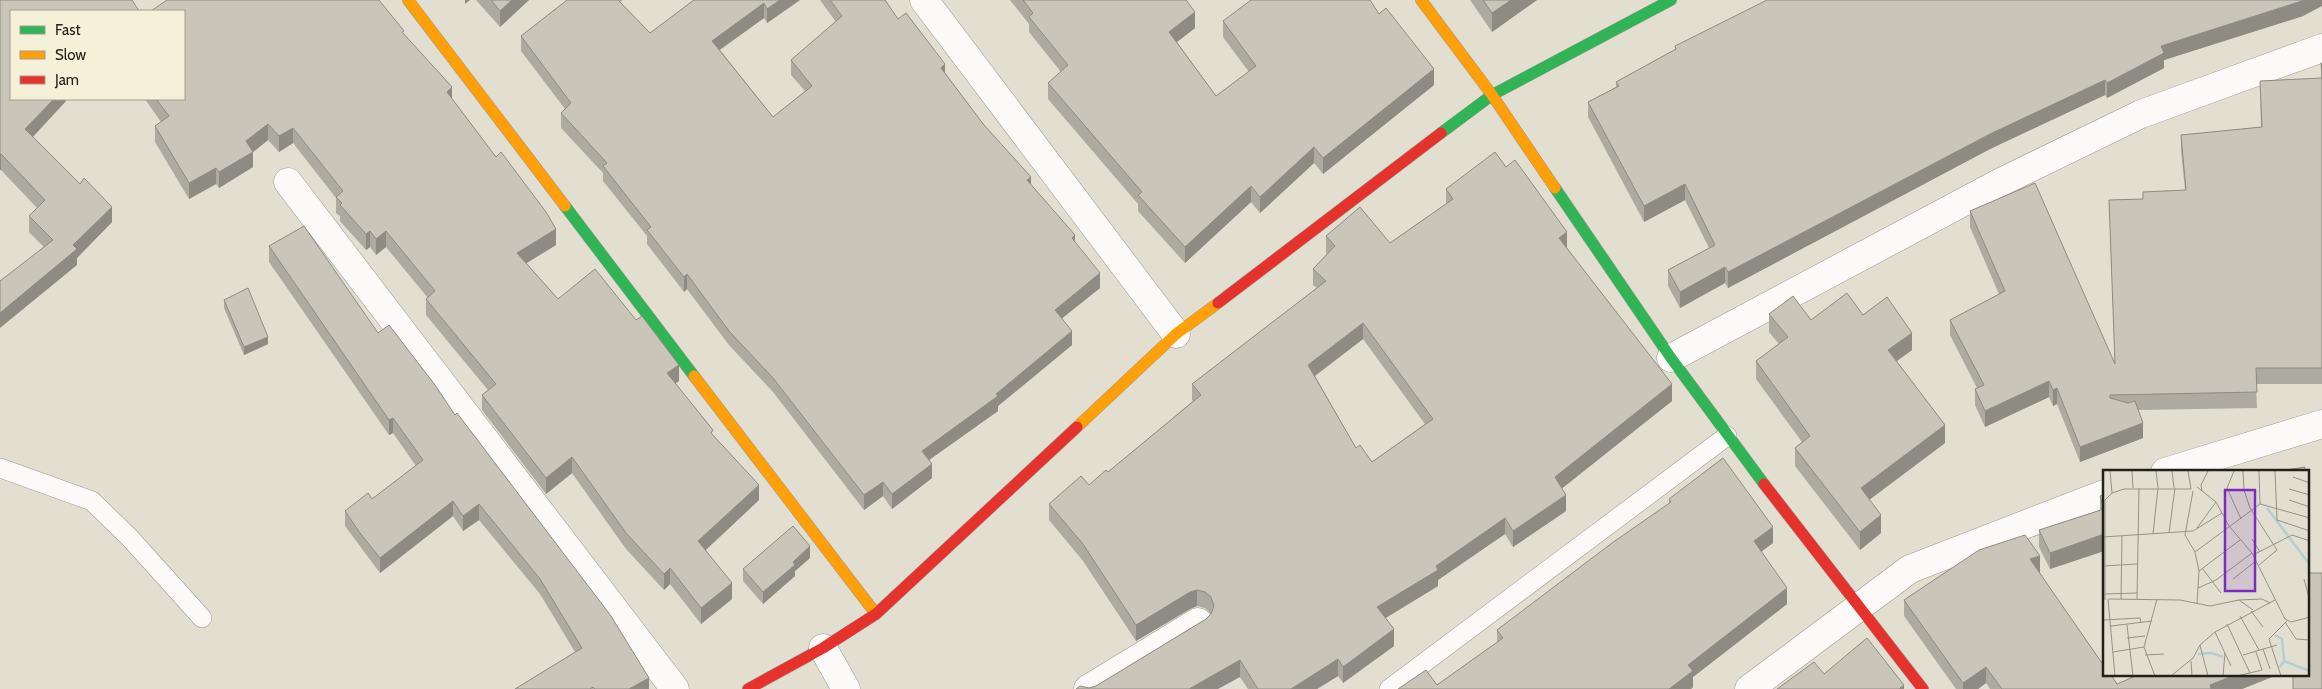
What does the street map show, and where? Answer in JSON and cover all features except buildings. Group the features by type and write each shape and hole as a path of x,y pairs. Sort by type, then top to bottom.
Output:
{"street":[{"path":"408,0 876,614"},
{"path":"924,0 1176,334"},
{"path":"1421,0 1492,95 1671,358 1727,436 1923,689"},
{"path":"748,689 824,648 876,614 1176,334 1492,95 1671,0"},
{"path":"1671,358 1999,183 2141,114 2322,48"},
{"path":"288,182 675,689"},
{"path":"2172,470 2322,424"},
{"path":"1749,689 1910,569 2103,494"},
{"path":"1088,689 1198,622"},
{"path":"824,648 846,689"}],"lane":[{"path":"1390,689 1727,436"},
{"path":"0,468 92,502 130,538 202,618"}],"traffic: fast":[{"path":"1441,133 1492,95 1671,0"},
{"path":"1555,188 1671,358 1764,484"},
{"path":"565,206 694,376"}],"traffic: slow":[{"path":"408,0 565,206"},
{"path":"1421,0 1492,95 1555,188"},
{"path":"1077,427 1176,334 1218,303"},
{"path":"694,376 876,614"}],"traffic: jam":[{"path":"1218,303 1441,133"},
{"path":"748,689 823,648 876,614 1077,427"},
{"path":"1764,484 1923,689"}]}
